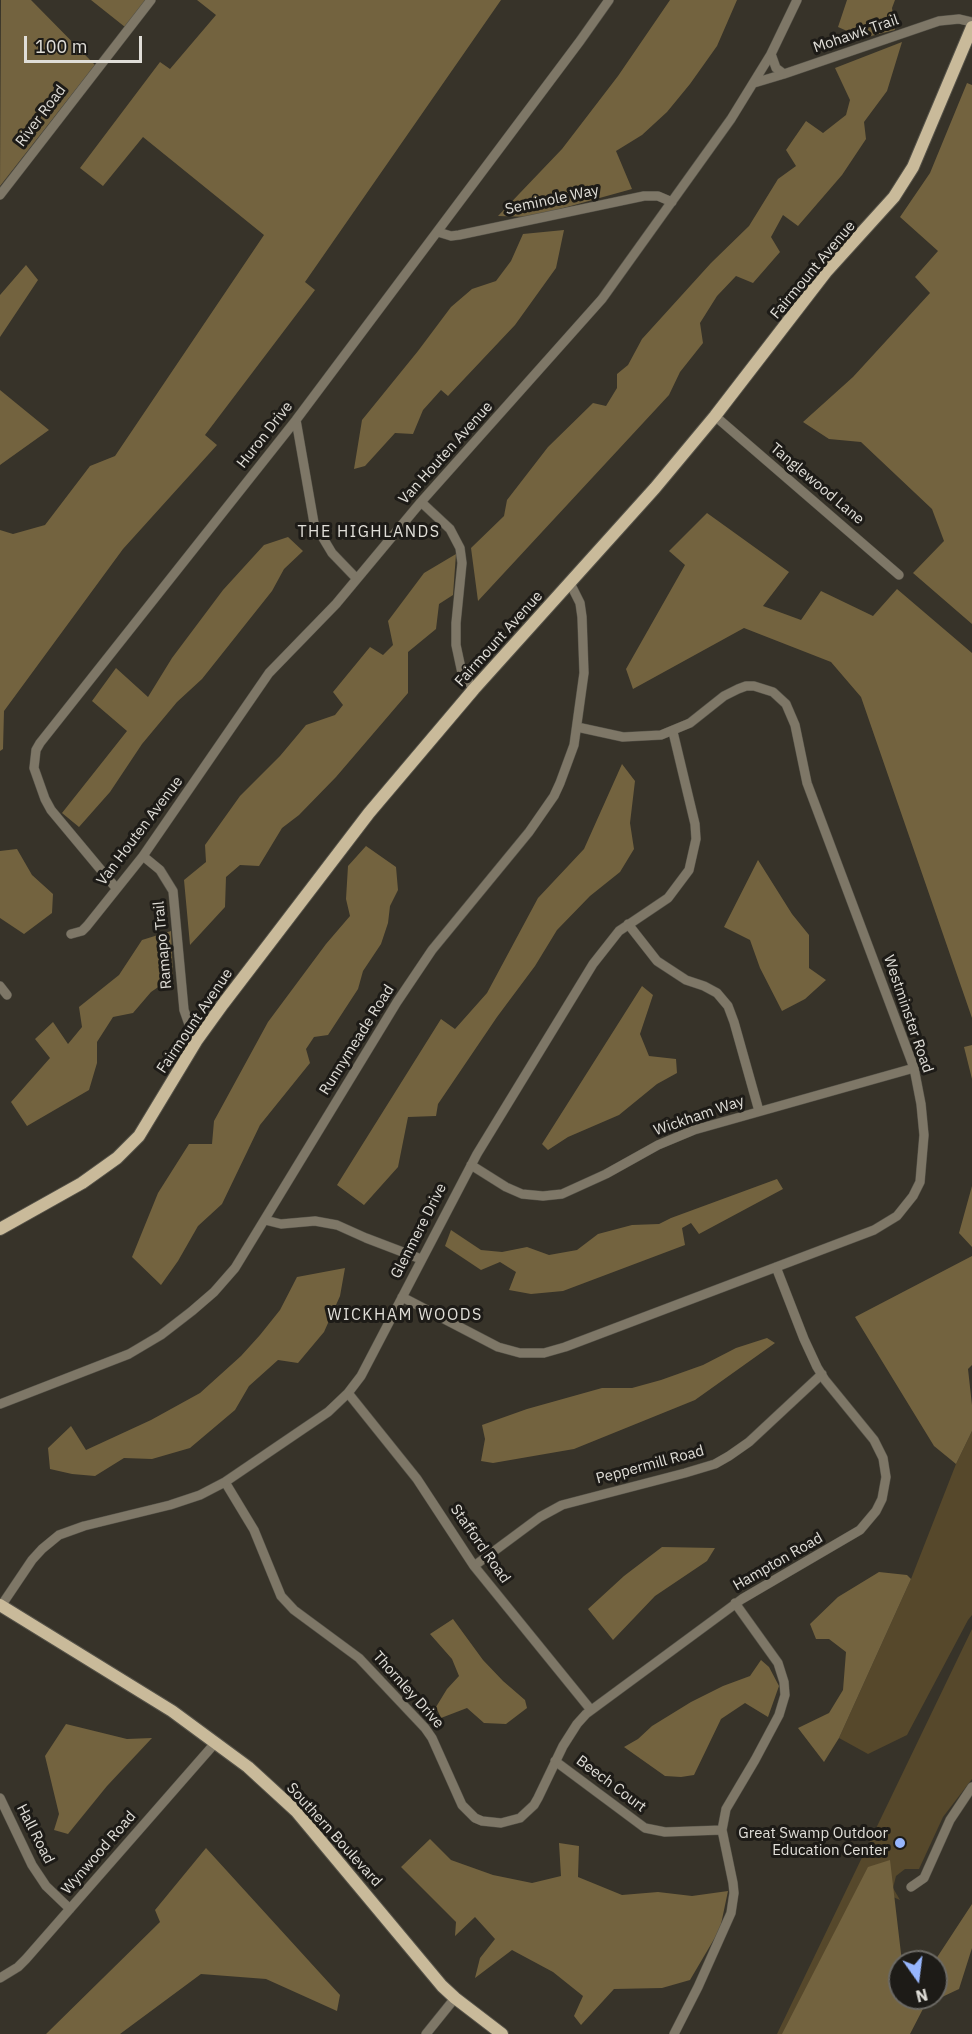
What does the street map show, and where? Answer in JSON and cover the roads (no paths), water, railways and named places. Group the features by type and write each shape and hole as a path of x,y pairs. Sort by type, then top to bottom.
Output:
{"main road":[{"name":"Fairmount Avenue","path":"0,1229 82,1183 129,1148 150,1119 197,1040 234,988 363,822 474,689 655,488 715,416 826,272 902,187 921,150 972,27"},
{"name":"Southern Boulevard","path":"0,1605 172,1711 248,1767 296,1811 367,1893 432,1975 455,1998 502,2034"}],"street":[{"name":"River Road","path":"0,195 151,0"},
{"name":"Huron Drive","path":"116,888 48,805 34,768 36,750 296,420 609,0"},
{"name":"Van Houten Avenue","path":"71,934 82,931 87,926 144,856 258,686 282,658 336,604 421,502 602,299 731,119 771,54 796,0"},
{"name":"Mohawk Trail","path":"754,83 939,21 959,19 972,22"},
{"path":"771,54 776,68 784,74"},
{"name":"Seminole Way","path":"438,232 459,236 644,196 658,196 672,202"},
{"name":"Tanglewood Lane","path":"715,416 899,575"},
{"path":"296,420 314,524 332,553 357,579"},
{"path":"421,502 450,529 460,548 462,562 456,645 462,673 474,689"},
{"name":"Runnymeade Road","path":"0,1404 112,1361 161,1335 206,1300 230,1275 397,1002 432,950 529,832 554,796 574,745 584,673 580,603 570,583"},
{"name":"Westminster Road","path":"402,1297 498,1347 520,1353 544,1353 886,1224 897,1216 914,1196 920,1182 924,1135 914,1068 807,783 794,718 780,696 754,686 738,688 724,696 699,717 673,732 649,736 622,737 577,727"},
{"name":"Glenmere Drive","path":"0,1605 32,1560 60,1535 84,1526 170,1505 200,1495 225,1482 328,1412 348,1393 361,1376 471,1165 593,964 619,931 661,904 676,889 689,870 696,839 693,810 673,732"},
{"name":"Ramapo Trail","path":"144,856 160,870 173,891 184,1010 197,1040"},
{"path":"628,924 657,961 686,980 717,993 728,1005 759,1111"},
{"path":"0,986 7,995"},
{"name":"Wickham Way","path":"471,1165 506,1187 522,1194 543,1196 562,1194 606,1174 666,1141 694,1130 914,1068"},
{"path":"265,1220 281,1224 315,1221 337,1225 422,1259"},
{"name":"Hampton Road","path":"674,2034 731,1913 734,1893 722,1830 723,1818 730,1799 779,1715 784,1695 784,1682 778,1663 735,1603 860,1530 876,1511 882,1499 886,1477 879,1449 822,1374 807,1345 777,1267"},
{"name":"Peppermill Road","path":"474,1566 540,1517 562,1505 715,1464 749,1442 822,1374"},
{"name":"Stafford Road","path":"348,1393 417,1479 474,1566 591,1710"},
{"name":"Thornley Drive","path":"225,1482 254,1530 281,1596 294,1610 359,1658 425,1728 432,1738 456,1795 475,1818 501,1823 520,1818 538,1798 555,1761 577,1724 591,1710 735,1603"},
{"name":"Wynwood Road","path":"0,1978 26,1959 216,1742"},
{"name":"Beech Court","path":"555,1761 645,1828 665,1832 722,1830"},
{"path":"911,1887 924,1878 950,1820 972,1787"},
{"name":"Hall Road","path":"0,1798 32,1865 46,1886 70,1909"},
{"path":"426,2034 455,1998"}],"place":[{"name":"Great Swamp Outdoor Education Center","path":"900,1843"}],"district":[{"name":"THE HIGHLANDS","path":"369,532"},
{"name":"WICKHAM WOODS","path":"405,1315"}]}
